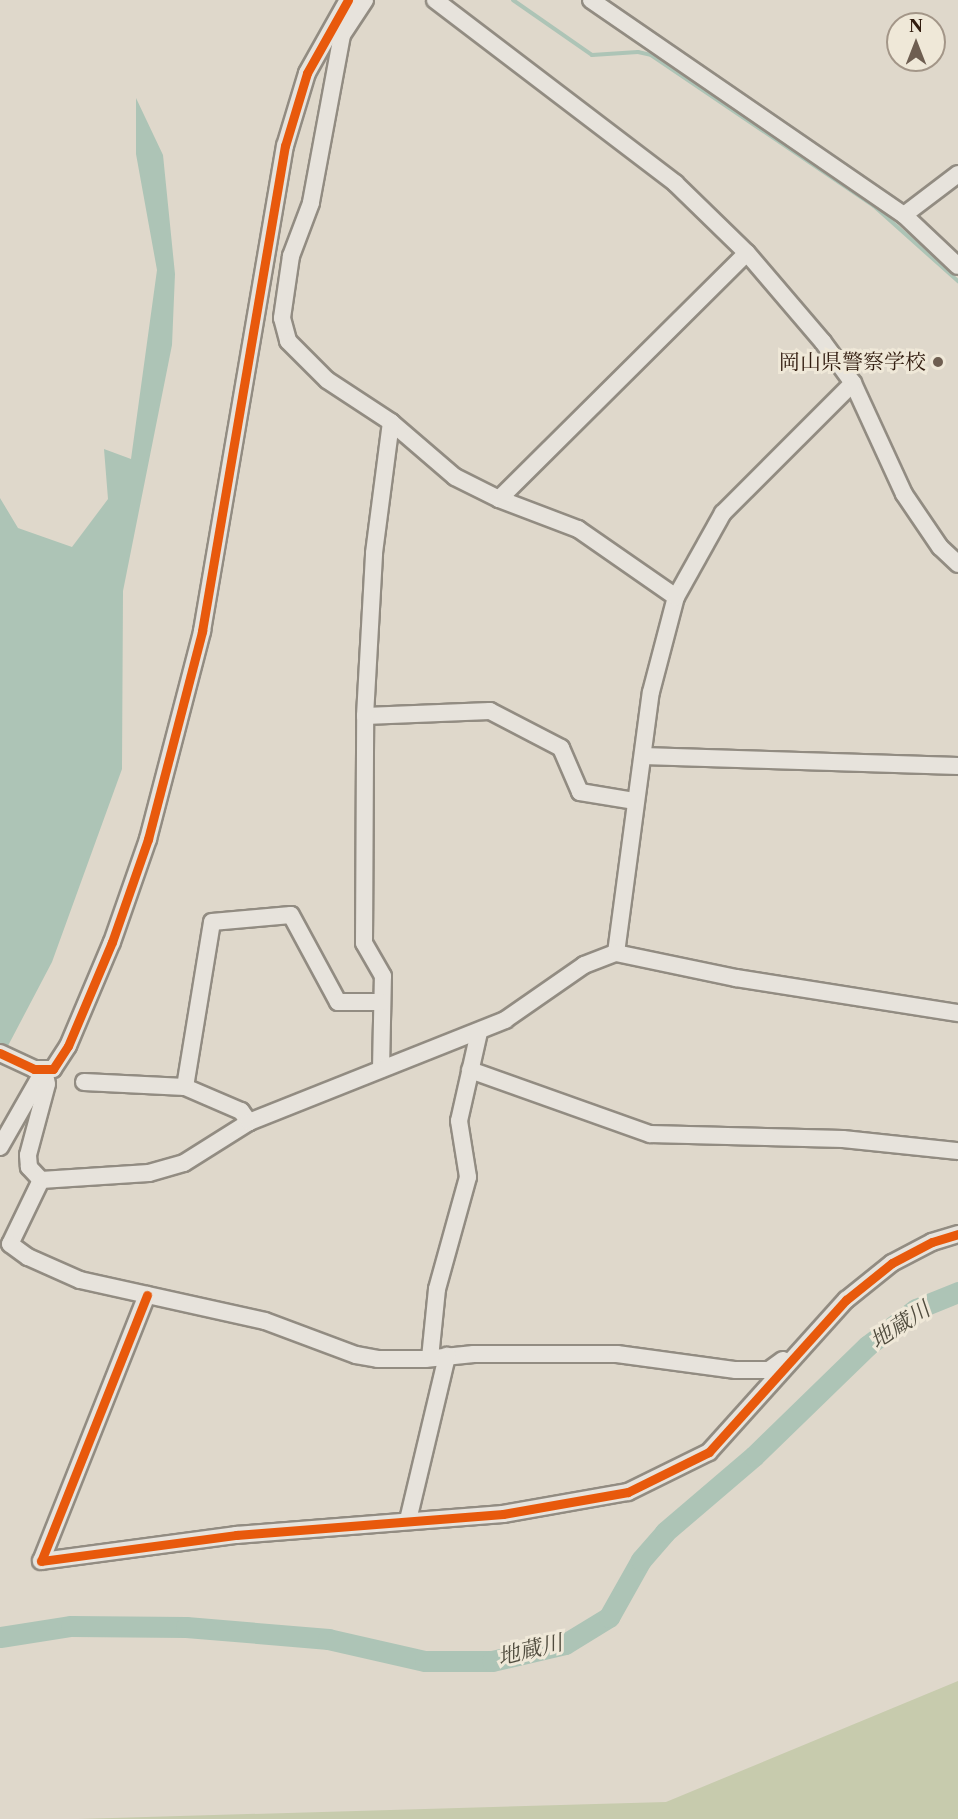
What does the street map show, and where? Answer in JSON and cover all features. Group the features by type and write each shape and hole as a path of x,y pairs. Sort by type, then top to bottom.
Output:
{"street":[{"path":"0,1053 39,1070 53,1069 68,1046 112,942 148,839 202,631 285,146 307,73 348,0"},
{"path":"365,0 342,35 311,203 291,256 282,318 288,341 327,380 392,422 455,477 499,499 578,529 676,597"},
{"path":"435,0 675,183 747,253 823,342 853,384 904,494 940,547 958,564"},
{"path":"591,0 904,215 958,266"},
{"path":"904,215 958,174"},
{"path":"499,499 747,253"},
{"path":"616,954 651,692 676,597 723,513 853,384"},
{"path":"381,1069 383,976 364,943 365,716 374,554 392,422"},
{"path":"365,716 490,711 561,748 580,792 635,801"},
{"path":"643,756 958,766"},
{"path":"184,1087 212,922 291,915 338,1002 382,1002"},
{"path":"41,1180 149,1173 184,1163 249,1122 505,1020 584,965 616,954 736,978 958,1013"},
{"path":"408,1520 439,1357 437,1289 468,1177 459,1120 479,1032"},
{"path":"0,1147 39,1070"},
{"path":"39,1070 47,1084 28,1155 29,1167 41,1180"},
{"path":"470,1070 650,1134 843,1139 958,1151"},
{"path":"84,1082 184,1087 241,1111 249,1122"},
{"path":"41,1180 10,1244 28,1257 80,1280 265,1321 356,1355 378,1359 617,1354 736,1370 769,1370 793,1354"},
{"path":"147,1295 41,1561 236,1535 503,1514 628,1492 709,1452 793,1354 846,1300 892,1263 932,1242 958,1234"}],"shaded area":[{"path":"136,98 163,155 175,274 172,345 123,591 122,769 52,962 0,1061 0,498 18,528 72,547 108,499 104,449 131,459 157,270 136,154"},
{"path":"958,1681 958,1819 78,1819 666,1802"}],"waterway":[{"path":"513,0 592,55 638,52 651,55 874,206 958,281"},
{"name":"地蔵川","path":"0,1637 71,1626 186,1627 328,1639 425,1661 492,1661 565,1644 609,1617 641,1560 665,1532 754,1456 867,1346 916,1309 958,1292"}],"cycle path":[{"path":"0,1053 34,1069 53,1069 68,1046 112,942 148,839 202,631 285,146 307,73 348,0"},
{"path":"147,1295 41,1561 236,1535 503,1514 628,1492 709,1452 846,1300 892,1263 932,1242 958,1234"}],"place":[{"name":"岡山県警察学校","path":"938,362"}]}
